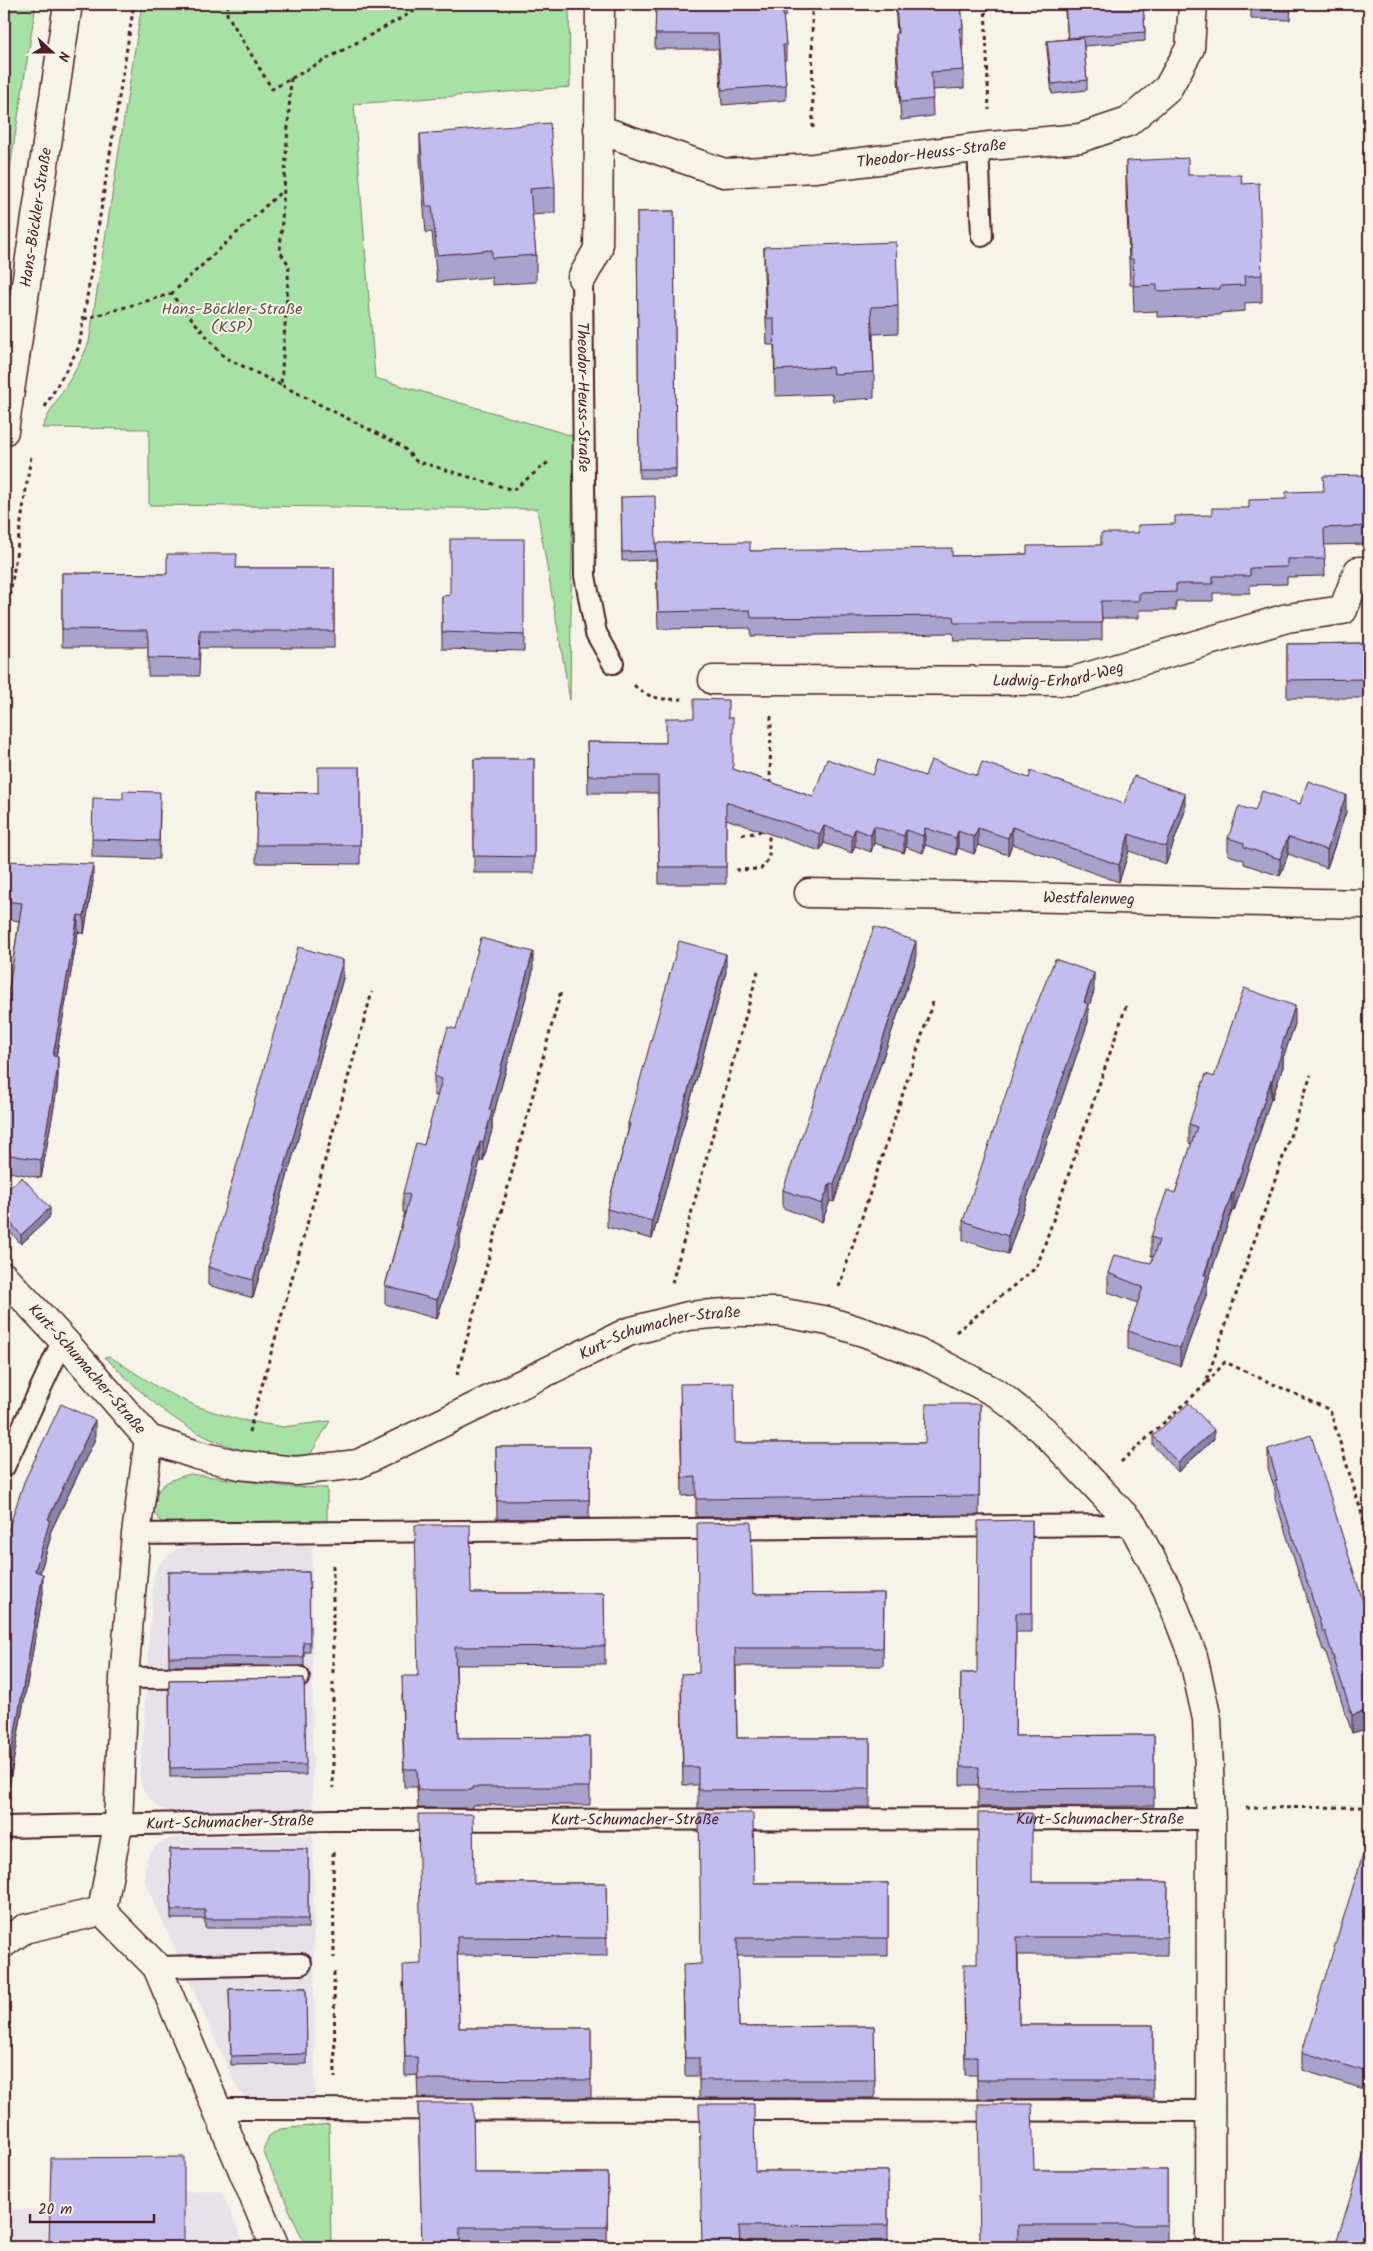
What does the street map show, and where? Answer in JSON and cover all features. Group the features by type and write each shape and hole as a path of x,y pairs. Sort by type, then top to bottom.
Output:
{"street":[{"name":"Hans-Böckler-Straße","path":"4,431 68,4"},
{"name":"Theodor-Heuss-Straße","path":"582,278 598,249 600,4"},
{"name":"Theodor-Heuss-Straße","path":"598,129 724,173 814,168 984,147 1080,138 1128,122 1168,88 1190,48 1193,4"},
{"name":"Ludwig-Erhard-Weg","path":"713,680 1073,681 1287,618 1343,610 1358,571 1369,571"},
{"name":"Westfalenweg","path":"809,893 1369,904"},
{"name":"Kurt-Schumacher-Straße","path":"4,1277 63,1340 149,1439 197,1455 240,1465 296,1471 358,1464 628,1332 688,1316 738,1312 779,1312 828,1321 926,1356 998,1394 1043,1430 1094,1486 1133,1524 1168,1589 1193,1656 1207,1719 1211,1814 1210,2247"},
{"name":"Kurt-Schumacher-Straße","path":"102,1910 118,1824 124,1678 136,1534 149,1439"},
{"path":"4,1943 24,1929 102,1910 158,1967 275,2247"}],"lane":[{"path":"982,236 984,147"},
{"name":"Theodor-Heuss-Straße","path":"582,278 585,576 596,633 613,663"},
{"path":"4,1466 63,1340"},
{"path":"136,1534 1133,1524"},
{"path":"124,1678 299,1677"},
{"name":"Kurt-Schumacher-Straße","path":"4,1827 333,1820 1211,1814"},
{"path":"158,1967 301,1964"},
{"path":"218,2109 1209,2111"}],"path":[{"path":"41,415 79,347 134,4"},
{"path":"228,4 227,14 272,89 427,4"},
{"path":"812,4 814,168"},
{"path":"984,147 985,4"},
{"path":"281,385 290,265 280,252 291,78"},
{"path":"84,319 171,294 283,190"},
{"path":"171,294 224,357 402,446 416,461 514,490 584,435"},
{"path":"4,635 32,452"},
{"path":"613,663 644,695 666,700 683,699 713,680"},
{"path":"770,788 772,680"},
{"path":"766,786 770,779"},
{"path":"736,870 761,869 769,858 769,824 757,833 742,834"},
{"path":"661,1322 758,971"},
{"path":"444,1422 561,991"},
{"path":"240,1465 372,992"},
{"path":"828,1321 933,1002"},
{"path":"926,1356 1037,1267 1126,1006"},
{"path":"1205,1385 1311,1075"},
{"path":"1094,1486 1205,1385 1225,1362 1330,1410 1369,1537"},
{"path":"1211,1814 1369,1807"}],"shaded area":[{"path":"190,1546 312,1546 313,1811 169,1811 159,1807 142,1788 140,1774 153,1582 157,1567 167,1556 177,1549"},
{"path":"313,1835 315,2100 251,2099 241,2094 236,2086 145,1882 145,1867 149,1854 158,1844 168,1839 180,1837"},
{"path":"221,2191 246,2247 4,2247 4,2209 51,2211 51,2192"}],"green space":[{"path":"4,4 36,4 4,206"},
{"name":"Hans-Böckler-Straße (KSP)","path":"142,4 569,4 570,87 354,104 375,378 573,436 570,700 537,509 149,505 149,429 42,428 79,364 89,342"},
{"path":"109,1356 160,1389 196,1406 236,1419 283,1427 330,1421 310,1455 272,1455 246,1451 222,1444 200,1434 160,1408 105,1357"},
{"path":"190,1474 290,1487 327,1488 327,1526 174,1527 160,1521 152,1509 160,1488 169,1481"},
{"path":"329,2124 331,2247 306,2247 263,2151 269,2136 280,2129"}],"building":[{"path":"656,4 782,4 786,45 783,45 786,85 722,90 718,34 655,34"},
{"path":"896,4 961,4 963,28 960,28 964,70 931,72 933,99 901,102"},
{"path":"1065,4 1143,4 1145,32 1068,38"},
{"path":"1251,4 1290,4 1290,11 1251,10"},
{"path":"1083,38 1087,80 1052,84 1047,41"},
{"path":"550,123 555,187 530,189 536,255 492,258 492,250 437,255 432,206 426,206 420,134"},
{"path":"1188,158 1188,175 1241,175 1242,184 1259,183 1262,275 1244,276 1245,285 1220,286 1220,289 1157,291 1157,285 1134,286 1133,259 1130,259 1126,161"},
{"path":"674,211 676,469 639,469 637,212"},
{"path":"896,242 898,306 871,307 874,372 833,374 832,367 775,370 774,318 767,318 764,247"},
{"path":"1369,475 1369,526 1324,528 1325,559 1287,559 1287,567 1250,568 1250,576 1213,576 1213,584 1176,584 1176,592 1139,593 1139,601 1101,601 1102,623 954,623 953,616 751,618 750,610 658,612 656,543 750,542 750,551 952,548 952,556 1027,554 1027,546 1101,545 1101,533 1138,533 1138,525 1175,524 1175,516 1212,515 1212,508 1249,508 1249,500 1286,499 1286,492 1324,491 1323,476"},
{"path":"655,496 656,551 622,552 621,497"},
{"path":"450,539 524,539 524,635 442,632 442,596 450,595"},
{"path":"167,554 237,554 236,568 334,568 334,631 200,631 199,659 148,658 148,630 62,629 62,573 167,574"},
{"path":"1369,643 1369,679 1287,680 1287,644"},
{"path":"694,699 728,700 728,718 733,718 733,769 813,797 827,759 873,775 878,760 925,776 931,760 977,776 982,762 1029,778 1031,771 1124,804 1134,776 1185,794 1166,847 1129,834 1119,865 1012,827 1008,838 978,828 974,837 958,831 956,838 925,828 923,836 906,830 904,836 874,826 871,835 855,829 852,836 824,826 820,834 726,802 726,867 659,867 658,776 588,776 587,742 666,743 666,718 694,718"},
{"path":"474,759 534,759 534,857 474,856"},
{"path":"318,767 360,767 360,845 256,845 257,792 318,793"},
{"path":"1308,781 1346,795 1327,850 1288,837 1280,859 1244,847 1244,843 1228,838 1239,806 1255,811 1262,791 1300,804"},
{"path":"123,791 160,792 159,841 92,839 93,798 123,799"},
{"path":"4,861 93,864 84,916 78,915 53,1056 58,1057 57,1072 41,1160 4,1154 4,1031 22,903 4,901"},
{"path":"874,927 916,941 834,1184 830,1183 822,1204 783,1190"},
{"path":"481,938 533,952 489,1110 492,1111 483,1143 480,1142 458,1226 460,1227 437,1300 385,1286 410,1195 403,1193 416,1143 424,1145 442,1079 434,1076 448,1027 456,1029"},
{"path":"679,941 726,954 652,1221 607,1209 630,1124 628,1123"},
{"path":"298,947 343,960 253,1280 208,1267"},
{"path":"1055,959 1094,973 1084,1002 1088,1004 1008,1236 963,1221 1034,1011"},
{"path":"1244,988 1295,1006 1281,1048 1283,1049 1204,1275 1207,1275 1180,1348 1128,1331 1143,1287 1108,1273 1114,1255 1151,1263 1159,1240 1151,1237 1167,1190 1175,1193 1197,1127 1189,1124 1197,1099 1206,1074 1214,1077"},
{"path":"22,1177 50,1208 21,1235 4,1215 4,1193"},
{"path":"734,1383 735,1443 925,1443 926,1404 980,1404 979,1496 696,1499 696,1477 682,1478 680,1384"},
{"path":"1189,1403 1214,1430 1178,1463 1153,1436"},
{"path":"61,1404 95,1420 48,1519 50,1520 35,1571 43,1574 9,1767 4,1766 4,1543 24,1482"},
{"path":"1311,1435 1369,1621 1369,1710 1352,1715 1325,1631 1323,1632 1275,1481 1277,1480 1268,1449"},
{"path":"496,1447 590,1447 589,1500 497,1501"},
{"path":"1032,1520 1032,1613 1016,1613 1015,1736 1154,1735 1154,1788 978,1789 979,1767 960,1767 961,1673 977,1673 978,1521"},
{"path":"751,1522 753,1594 884,1593 883,1648 735,1648 737,1738 870,1738 870,1789 698,1790 698,1767 683,1767 681,1674 699,1673 697,1523"},
{"path":"415,1525 470,1525 471,1593 604,1593 605,1646 455,1647 458,1738 590,1737 590,1787 472,1787 472,1790 418,1790 417,1769 404,1769 402,1676 418,1676"},
{"path":"168,1572 309,1572 310,1642 303,1642 304,1657 169,1657"},
{"path":"304,1678 306,1765 170,1768 169,1680"},
{"path":"699,1813 753,1813 754,1883 888,1883 888,1938 737,1938 739,2027 874,2026 875,2080 699,2080 699,2058 685,2058 683,1965 701,1964"},
{"path":"978,1813 1032,1813 1032,1882 1168,1882 1167,1937 1017,1937 1019,2025 1153,2025 1153,2080 977,2080 977,2057 965,2057 964,1964 977,1964"},
{"path":"418,1814 473,1814 474,1883 606,1883 607,1938 457,1937 459,2028 591,2028 591,2080 418,2079 417,2057 405,2057 403,1965 421,1964"},
{"path":"1369,1835 1369,2012 1364,2030 1369,2032 1369,2065 1367,2072 1302,2052"},
{"path":"170,1849 308,1849 308,1919 205,1919 205,1910 171,1910"},
{"path":"306,1988 307,2054 231,2056 229,1989"},
{"path":"418,2103 473,2103 474,2173 608,2173 607,2227 460,2227 460,2247 422,2247"},
{"path":"699,2104 754,2104 755,2171 888,2171 888,2225 739,2226 740,2247 702,2247"},
{"path":"978,2104 1032,2104 1034,2170 1167,2170 1167,2225 1018,2225 1018,2247 980,2247"},
{"path":"1369,2137 1369,2247 1335,2247"},
{"path":"184,2157 184,2247 49,2247 51,2158"}]}
